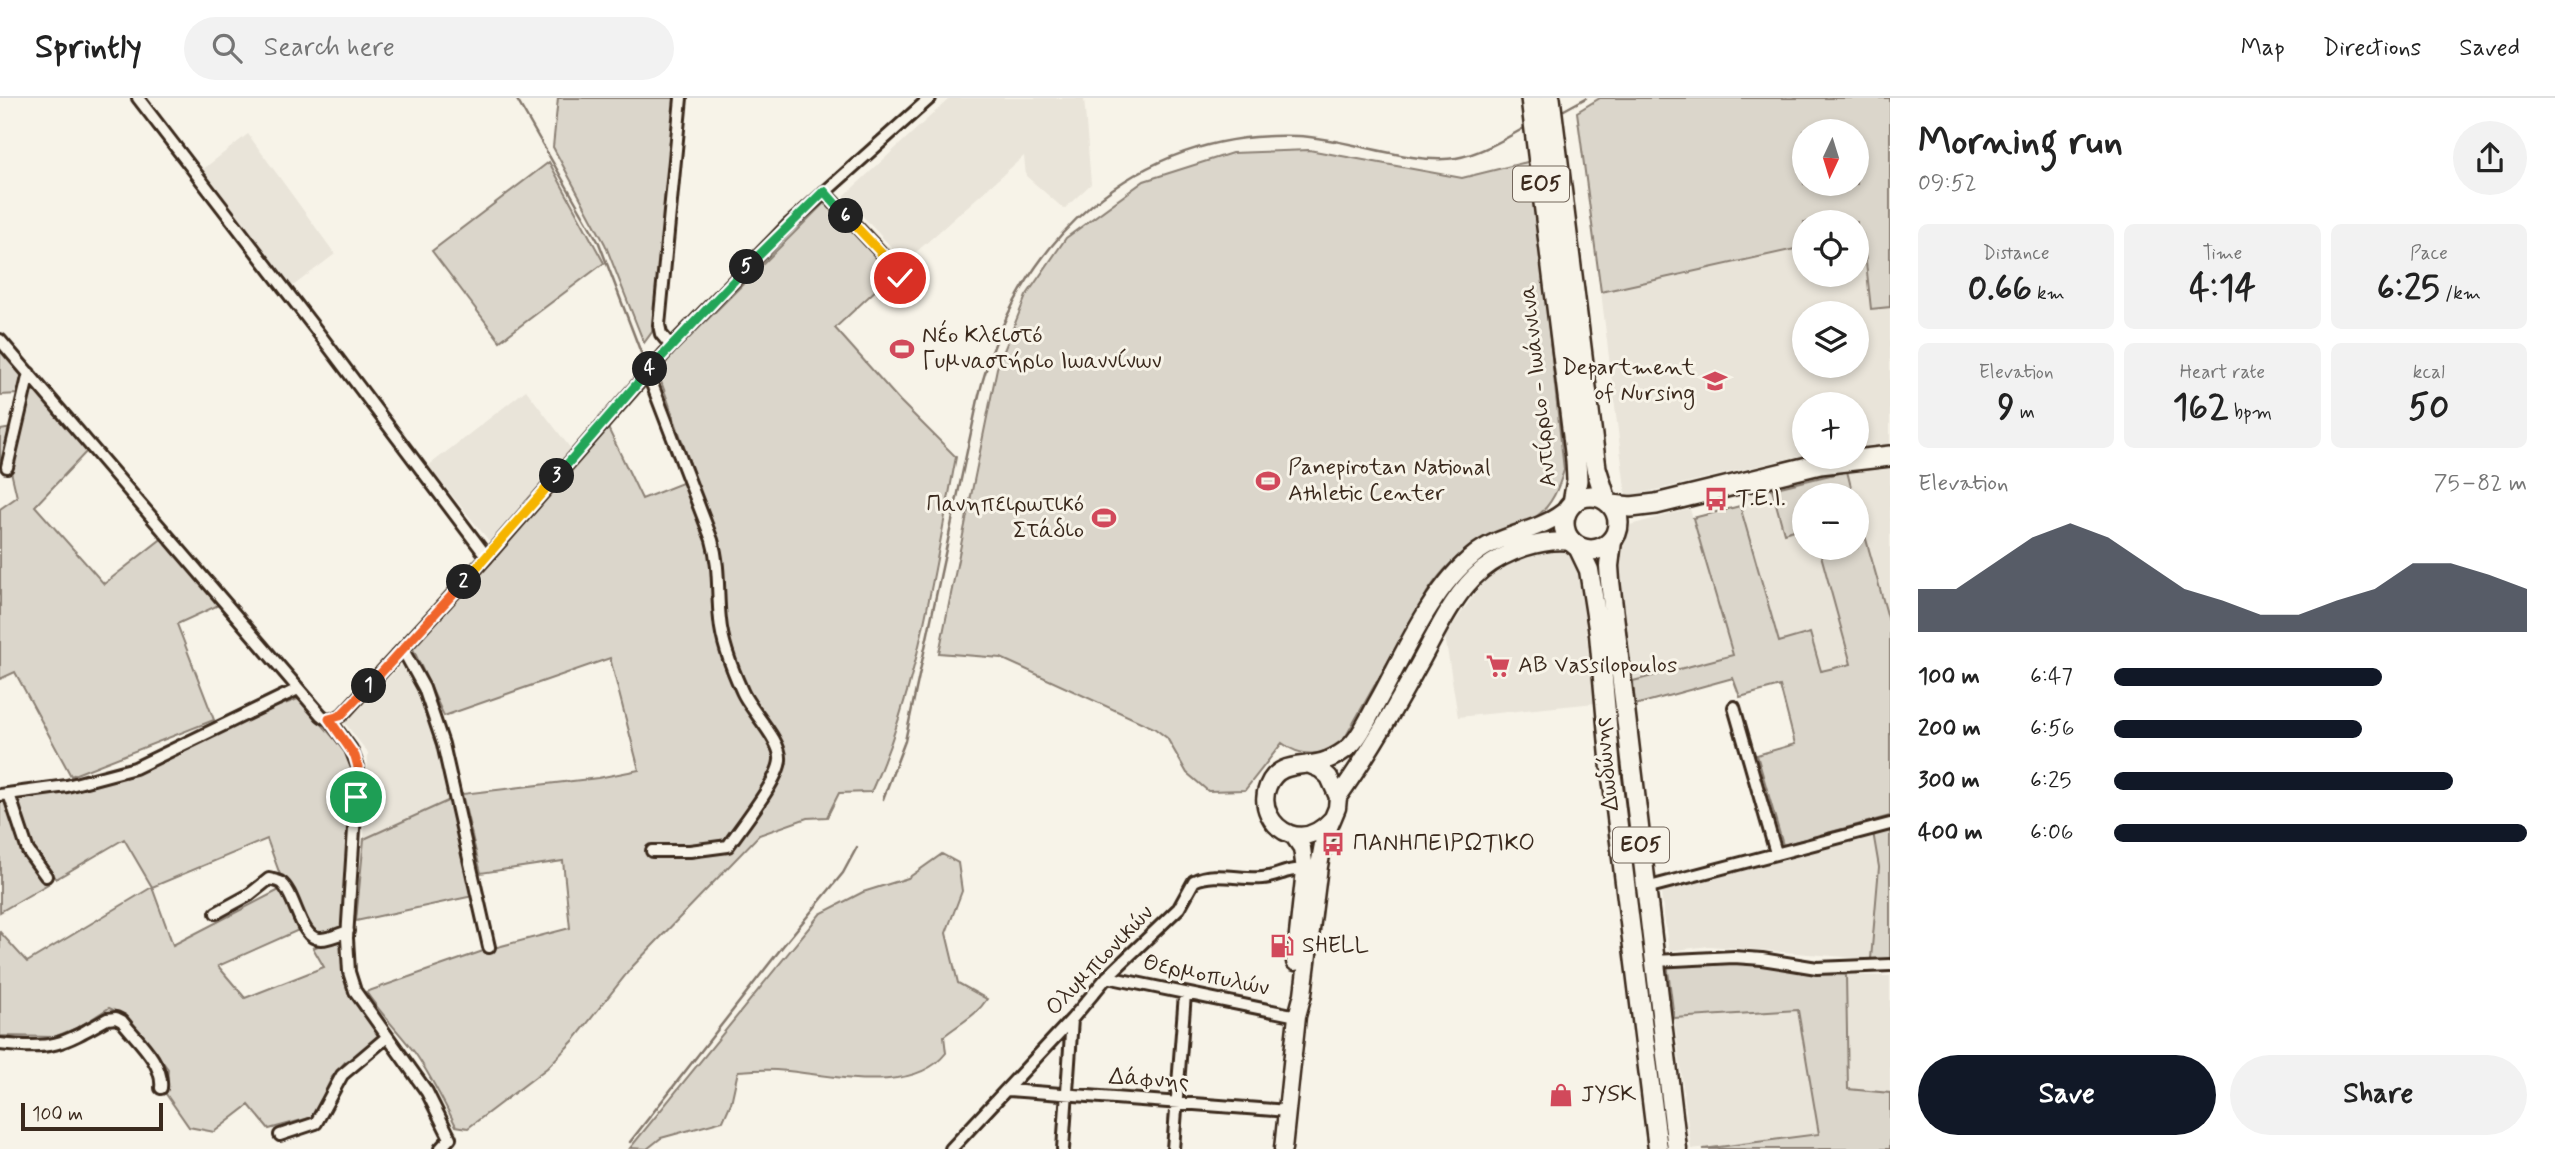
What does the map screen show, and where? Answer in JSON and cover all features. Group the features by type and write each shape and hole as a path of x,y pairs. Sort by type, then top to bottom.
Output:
{"highway":[{"name":"Αντίρριο - Ιωάννινα","path":"1531,98 1576,460 1577,480 1571,506"},
{"name":"Αντίρριο - Ιωάννινα","path":"1549,98 1596,468 1609,503"},
{"path":"1571,506 1586,496 1600,497 1609,503 1632,507 1656,504 1820,464 1890,456"},
{"name":"ΕΟ5","path":"1609,503 1618,518 1614,536"},
{"path":"1575,545 1592,550 1606,546 1633,516 1656,504"},
{"name":"ΕΟ5","path":"1571,506 1564,522 1568,537 1575,545"}],"main road":[{"path":"1332,819 1315,833 1293,835 1281,830 1272,821 1265,798 1274,775 1296,764 1328,760 1352,744 1434,601 1460,568 1488,545 1549,523 1571,506"},
{"name":"Δωδώνης","path":"1614,536 1609,573 1677,1149"},
{"path":"1338,797 1386,723 1451,607 1471,580 1495,561 1520,550 1553,541 1575,545"},
{"name":"Δωδώνης","path":"1575,545 1589,570 1599,634 1611,769 1658,1149"},
{"path":"1283,1149 1297,1016 1303,994 1321,850 1337,808 1338,797 1329,777 1308,764"},
{"path":"1293,835 1301,848 1305,870 1293,995 1297,1016"}],"street":[{"path":"138,98 486,557"},
{"path":"671,346 661,334 659,325 681,98"},
{"path":"329,719 342,714 403,650 647,372 760,253 824,191 930,98"},
{"path":"824,191 887,259 900,278"},
{"path":"0,340 228,604 298,690 322,716 329,719 351,749 358,767 347,961 351,982 360,1000 427,1092 450,1138 440,1149"},
{"path":"647,372 712,540 717,558 719,618 727,652 745,698 777,746 780,756 774,778 727,846 690,851 652,851"},
{"path":"7,467 29,373"},
{"path":"403,650 424,688 443,744 489,947"},
{"path":"46,876 28,851 4,795 66,786 135,768 298,690"},
{"path":"1734,707 1776,853"},
{"path":"1646,888 1890,824"},
{"name":"Ολυμπιονικών","path":"951,1149 1008,1090 1107,977 1179,908 1197,879 1265,878 1284,871 1305,870"},
{"path":"216,912 249,895 269,879 280,882 288,892 312,938 321,939 348,931"},
{"path":"1654,961 1734,957 1817,968 1890,965"},
{"name":"Θερμοπυλών","path":"1107,977 1297,1016"},
{"path":"1173,1149 1185,994"},
{"path":"0,1044 55,1046 107,1019 116,1018 122,1021 155,1063 161,1076 161,1088"},
{"path":"1063,1149 1072,1019"},
{"path":"280,1135 316,1123 342,1075 387,1037"},
{"name":"Δάφνης","path":"1008,1090 1287,1111"}],"shaded area":[{"path":"558,98 677,98 655,313 652,332 644,343 605,244 553,147"},
{"path":"950,98 1084,98 1091,184 1064,209 1026,176 1024,156 905,262 844,196"},
{"path":"1600,98 1890,98 1890,307 1871,309 1869,210 1792,210 1792,250 1601,292 1577,112"},
{"path":"248,134 335,254 293,286 202,170"},
{"name":"Panepirotan National Athletic Center","path":"1309,150 1462,178 1531,161 1564,470 1554,495 1542,512 1532,519 1482,539 1459,556 1439,576 1342,743 1327,751 1312,754 1297,751 1282,743 1245,790 1208,791 1187,773 1167,738 1154,728 1001,658 939,653 997,368 1026,296 1066,238 1144,181 1232,153"},
{"path":"549,162 604,263 500,341 432,251"},
{"path":"825,202 893,274 835,328 900,401 956,457 923,627 888,752 871,792 839,793 827,817 807,818 759,835 632,967 574,1040 547,1068 468,1128 456,1126 415,1053 366,992 486,950 570,928 563,861 481,873 462,794 598,778 639,770 610,658 444,716 413,649 608,428 642,499 695,478 657,370"},
{"path":"1792,250 1792,287 1869,287 1871,309 1890,307 1890,444 1869,445 1869,392 1792,392 1792,458 1626,497 1601,292"},
{"path":"0,349 23,376 19,394 0,395"},
{"path":"32,383 89,449 35,506 104,584 164,537 221,604 177,624 214,720 71,776 15,672 0,679 0,509 17,497 10,467"},
{"path":"526,390 571,449 490,542 428,466"},
{"path":"12,428 3,466 0,466 0,430"},
{"path":"1890,469 1890,625 1869,550 1869,483 1850,483 1847,471"},
{"path":"1847,471 1850,483 1797,483"},
{"path":"1792,484 1792,531 1784,533 1772,489"},
{"path":"1772,489 1784,533 1792,531 1792,560 1822,560 1851,664 1821,671 1780,642 1740,506 1749,504 1746,495"},
{"path":"1740,506 1779,642 1810,633 1821,671 1851,664 1822,560 1869,560 1869,550 1890,625 1890,816 1783,845 1757,755 1795,744 1780,686 1740,697 1733,678 1635,705 1633,681 1733,655 1693,518"},
{"path":"1690,509 1733,655 1633,681 1615,545 1620,533 1630,525"},
{"path":"1553,551 1568,551 1577,556 1595,703 1458,717 1445,636 1485,579 1517,559"},
{"path":"404,662 423,696 442,753 452,799 364,839 368,753 345,723"},
{"path":"298,699 350,757 354,781 345,928 323,934 311,930 282,880 267,839 152,887 124,839 56,879 31,850 14,797 137,773 252,716"},
{"path":"452,799 473,896 356,921 364,839"},
{"path":"7,800 24,852 48,884 0,912 0,801"},
{"path":"1890,828 1890,959 1871,959 1879,867 1873,832"},
{"path":"1873,832 1879,867 1871,959 1709,946 1669,951 1660,887"},
{"path":"942,854 958,863 962,891 946,933 958,983 987,999 973,1015 944,1036 946,1053 931,1067 912,1075 890,1079 866,1080 771,1070 738,1071 731,1103 723,1121 661,1138 647,1149 630,1148 820,914 863,892 908,878"},
{"path":"152,887 173,945 285,887 301,929 218,966 245,998 324,967 313,948 344,935 343,950 377,1031 377,1038 358,1055 345,1062 332,1077 313,1117 269,1129 249,1105 214,1132 189,1127 166,1094 168,1069 150,1045 147,1047 118,1012 109,1008 79,1027 54,1037 0,1036 0,932 27,962"},
{"path":"1754,962 1784,966 1805,973 1846,975 1848,1089 1890,1093 1890,1149 1703,1149 1819,1134 1798,1010 1674,1018 1667,963"},
{"path":"1846,975 1890,976 1890,1093 1848,1089"},
{"path":"1798,1009 1819,1134 1691,1149 1674,1018"}],"waterway":[{"path":"516,98 599,243 643,358"},
{"path":"1564,110 1586,98"},
{"path":"883,799 905,741 979,395 997,340 1021,289 1053,244 1091,206 1135,175 1184,152 1239,139 1298,136 1419,158 1456,158 1483,150 1524,128"},
{"path":"630,1142 843,873 857,847"}],"place":[{"name":"Νέο Κλειστό Γυμναστήριο Ιωαννίνων","path":"902,349"},
{"name":"Department of Nursing","path":"1715,381"},
{"name":"Panepirotan National Athletic Center","path":"1268,481"},
{"name":"Τ.Ε.Ι.","path":"1716,499"},
{"name":"Πανηπειρωτικό Στάδιο","path":"1104,518"},
{"name":"AB Vassilopoulos","path":"1498,666"},
{"name":"ΠΑΝΗΠΕΙΡΩΤΙΚΟ","path":"1333,844"},
{"name":"SHELL","path":"1282,946"},
{"name":"JYSK","path":"1561,1095"}],"route":[{"path":"356,797 358,767 355,756 329,719 342,714 403,650 647,372 787,226 824,191 887,259 900,278"}]}
